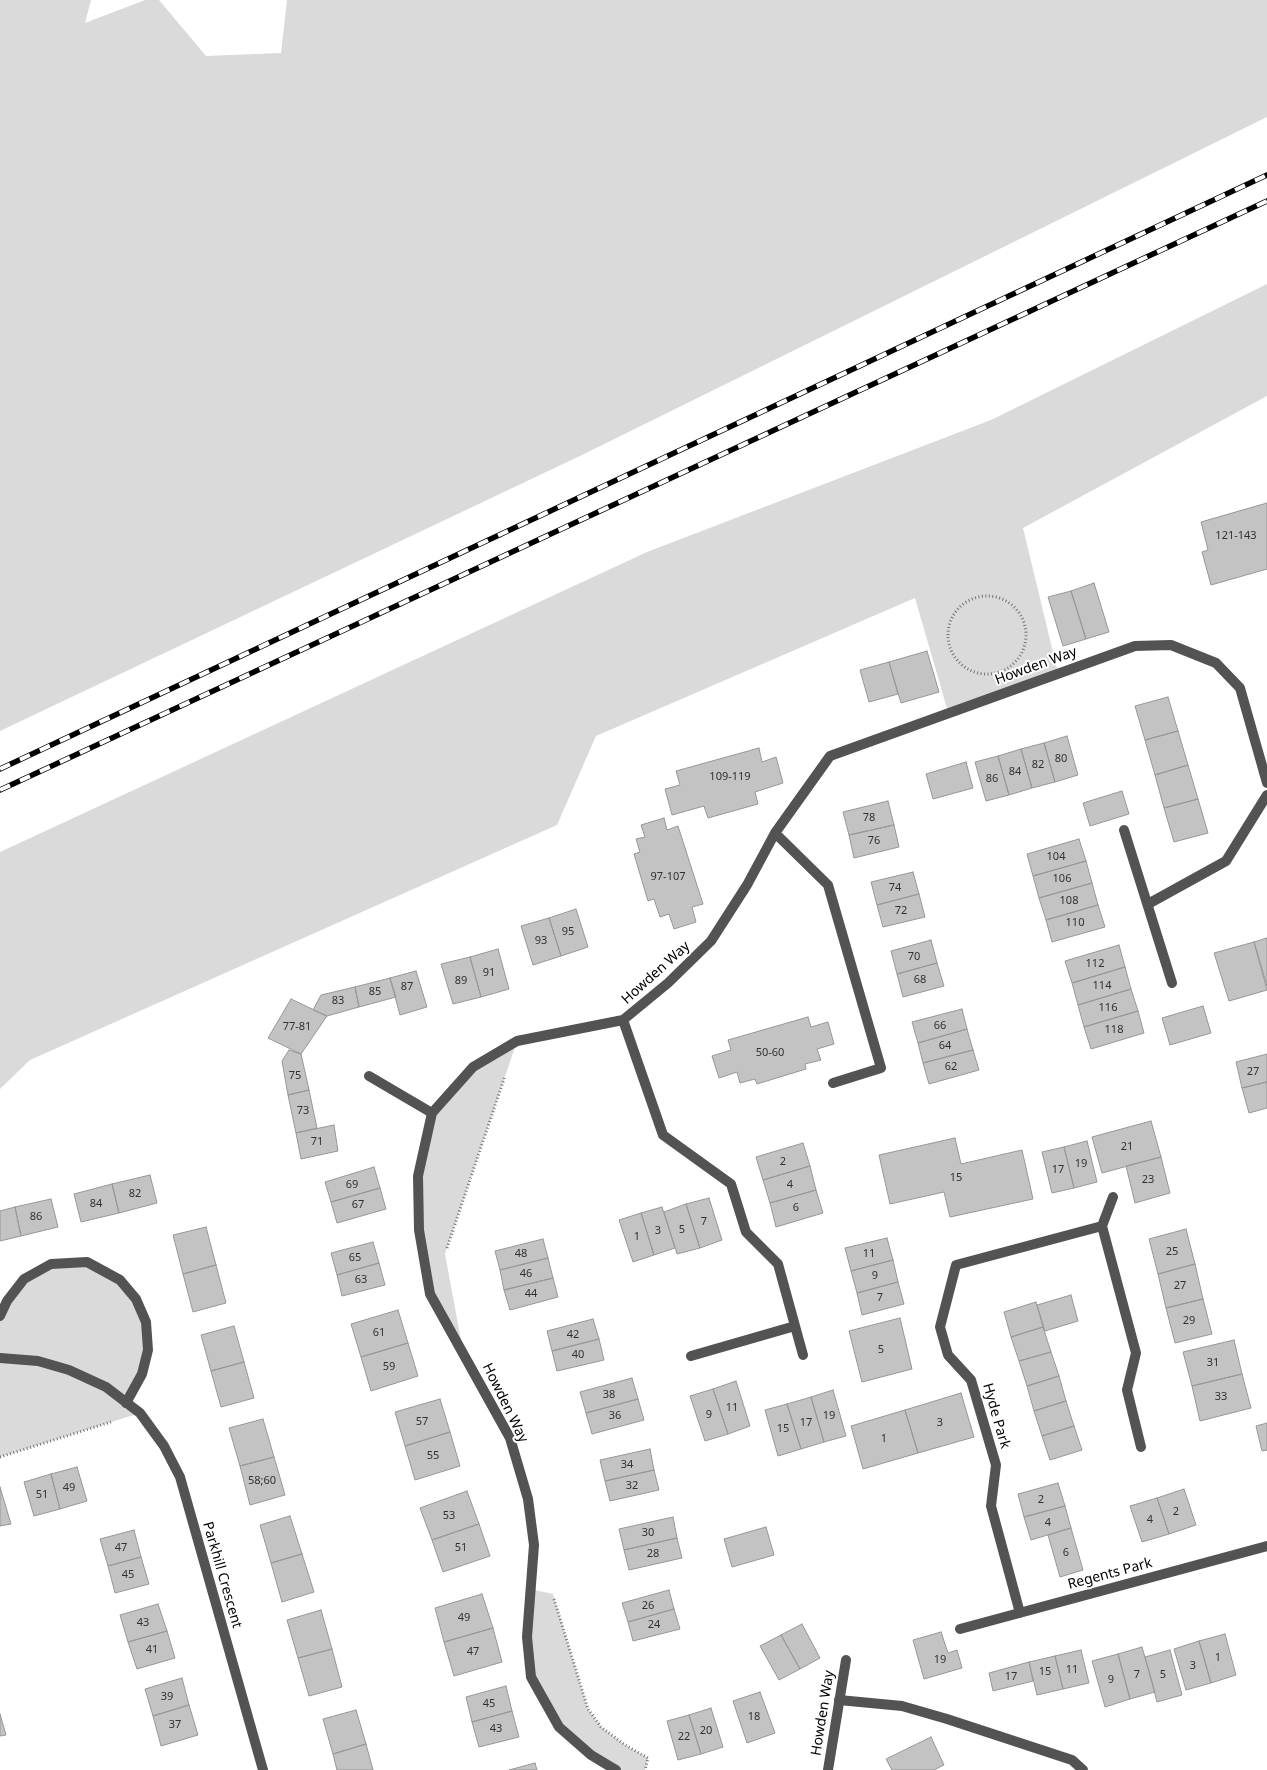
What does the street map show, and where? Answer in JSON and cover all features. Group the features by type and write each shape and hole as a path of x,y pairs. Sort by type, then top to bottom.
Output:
{"street":[{"name":"Howden Way","path":"616,1770 590,1755 559,1726 532,1677 527,1637 534,1545 528,1499 510,1438 430,1294 419,1230 418,1176 432,1113 473,1067 517,1041 623,1020 668,983 711,941 747,885 775,834 830,756 1135,646 1171,645 1216,663 1240,688 1267,783"},
{"path":"1148,904 1226,862 1267,795"},
{"path":"1124,830 1172,983"},
{"path":"775,834 828,885 881,1068 833,1083"},
{"path":"623,1020 663,1135 731,1184 746,1232 778,1264 803,1354"},
{"path":"369,1076 432,1113"},
{"path":"1113,1197 1102,1226 1136,1353 1127,1390 1141,1447"},
{"name":"Hyde Park","path":"1020,1613 990,1506 996,1465 971,1380 948,1356 940,1327 956,1265 1102,1226"},
{"path":"0,1316 7,1301 24,1279 51,1264 87,1262 120,1280 136,1299 146,1322 148,1350 142,1374 126,1403"},
{"path":"690,1356 795,1326"},
{"name":"Parkhill Crescent","path":"0,1358 38,1361 69,1370 106,1386 140,1413 164,1446 180,1477 263,1770"},
{"name":"Regents Park","path":"960,1629 1267,1546"},
{"name":"Howden Way","path":"828,1770 846,1660"},
{"path":"839,1700 902,1706 947,1718 1072,1760 1083,1770"}],"path":[{"path":"995,595 1014,606 1025,622 1026,644 1018,661 1001,672 980,674 957,661 949,649 948,627 958,607 974,597 995,595"},
{"path":"444,1254 517,1041"},
{"path":"0,1457 140,1413"},
{"path":"530,1589 553,1594 588,1709 601,1726 625,1745 648,1758 645,1770"}],"shaded area":[{"path":"0,0 91,0 85,23 145,0 159,0 206,56 281,53 287,0 1267,0 1267,117 582,455 0,731"},
{"path":"1267,284 1267,396 1023,528 1058,673 948,712 915,598 596,736 557,825 30,1060 0,1089 0,852 647,552 991,420"},
{"path":"517,1041 445,1254 463,1351 430,1294 418,1176 432,1113 473,1067"},
{"path":"87,1262 120,1280 136,1299 148,1350 126,1403 140,1413 0,1457 0,1316 24,1279 51,1264"},
{"path":"530,1589 553,1594 588,1709 601,1727 625,1745 648,1758 645,1770 616,1770 559,1727 531,1677"}],"building":[{"path":"1267,503 1267,569 1211,585 1202,552 1208,550 1201,522"},
{"path":"1094,583 1109,632 1086,639 1071,591"},
{"path":"1071,591 1086,639 1063,646 1048,597"},
{"path":"927,651 939,692 901,703 889,662"},
{"path":"889,662 898,694 869,702 860,670"},
{"path":"1168,697 1178,731 1145,740 1135,706"},
{"path":"1178,731 1188,765 1155,775 1145,740"},
{"path":"1067,736 1078,775 1055,782 1044,743"},
{"path":"1044,743 1055,782 1032,788 1021,749"},
{"path":"759,748 762,762 776,757 783,783 755,792 758,804 708,818 704,806 672,815 665,789 680,785 676,771"},
{"path":"1021,749 1032,788 1009,795 998,756"},
{"path":"998,756 1009,795 986,801 975,762"},
{"path":"966,762 973,788 933,799 926,774"},
{"path":"1188,765 1198,799 1164,808 1155,775"},
{"path":"1122,791 1129,814 1090,826 1083,803"},
{"path":"1198,799 1208,833 1174,842 1164,808"},
{"path":"888,801 894,825 849,835 843,812"},
{"path":"664,818 667,830 678,826 703,904 692,907 696,922 674,929 669,914 660,917 654,899 648,901 634,854 640,852 636,839 645,837 641,825"},
{"path":"894,825 899,847 854,858 849,835"},
{"path":"1079,839 1086,861 1033,876 1027,854"},
{"path":"1086,861 1092,883 1039,898 1033,876"},
{"path":"913,872 919,894 877,905 871,882"},
{"path":"1092,883 1098,905 1046,920 1039,898"},
{"path":"919,894 925,917 883,927 877,905"},
{"path":"1098,905 1105,927 1052,942 1046,920"},
{"path":"576,909 588,947 561,956 549,918"},
{"path":"549,918 561,956 533,965 521,926"},
{"path":"1267,938 1267,986 1254,942"},
{"path":"931,940 937,963 897,974 891,951"},
{"path":"1254,942 1267,990 1229,1001 1214,953"},
{"path":"1119,945 1125,967 1072,983 1065,961"},
{"path":"498,949 509,989 481,997 470,957"},
{"path":"470,957 481,997 453,1004 441,964"},
{"path":"937,963 944,986 903,997 897,974"},
{"path":"1125,967 1131,989 1078,1005 1072,983"},
{"path":"416,971 427,1007 400,1015 390,978"},
{"path":"390,978 396,997 359,1007 355,987"},
{"path":"355,987 359,1007 327,1016 313,1010 321,995"},
{"path":"1131,989 1138,1011 1084,1027 1078,1005"},
{"path":"291,999 327,1016 301,1054 268,1038"},
{"path":"1203,1006 1211,1033 1170,1045 1162,1018"},
{"path":"962,1009 967,1029 918,1043 912,1022"},
{"path":"1138,1011 1144,1033 1091,1049 1084,1027"},
{"path":"808,1017 811,1027 828,1022 834,1044 817,1049 821,1060 805,1064 806,1069 757,1084 755,1079 740,1083 737,1072 719,1078 712,1056 731,1050 728,1040"},
{"path":"967,1029 973,1050 923,1063 918,1043"},
{"path":"289,1050 301,1054 309,1090 288,1095 282,1061"},
{"path":"973,1050 979,1070 929,1084 923,1063"},
{"path":"1267,1054 1267,1082 1242,1088 1236,1062"},
{"path":"1267,1082 1267,1108 1249,1113 1242,1088"},
{"path":"309,1090 317,1128 296,1133 288,1095"},
{"path":"1151,1121 1161,1157 1102,1173 1092,1137"},
{"path":"334,1125 338,1151 301,1159 296,1133"},
{"path":"955,1138 961,1164 1022,1150 1033,1199 950,1217 944,1192 890,1204 879,1155"},
{"path":"1087,1141 1097,1182 1074,1188 1064,1147"},
{"path":"803,1143 810,1166 763,1180 756,1157"},
{"path":"1064,1147 1074,1188 1052,1193 1042,1152"},
{"path":"1161,1157 1170,1193 1135,1203 1126,1166"},
{"path":"810,1166 816,1190 770,1203 763,1180"},
{"path":"374,1167 380,1188 331,1202 325,1182"},
{"path":"150,1175 157,1203 119,1213 112,1184"},
{"path":"112,1184 119,1213 81,1222 74,1194"},
{"path":"380,1188 386,1209 337,1223 331,1202"},
{"path":"816,1190 823,1213 776,1227 770,1203"},
{"path":"709,1198 722,1240 700,1248 686,1204"},
{"path":"51,1199 58,1227 21,1236 15,1207"},
{"path":"686,1204 700,1248 677,1254 664,1212"},
{"path":"15,1207 21,1236 0,1241 0,1211"},
{"path":"662,1207 675,1248 654,1255 641,1213"},
{"path":"641,1213 654,1255 633,1262 619,1220"},
{"path":"206,1227 216,1265 183,1274 173,1235"},
{"path":"1186,1229 1195,1264 1158,1274 1149,1239"},
{"path":"887,1238 893,1260 851,1271 845,1248"},
{"path":"543,1239 548,1258 500,1270 495,1251"},
{"path":"373,1242 379,1263 337,1275 331,1253"},
{"path":"548,1258 553,1278 504,1290 500,1270"},
{"path":"893,1260 898,1282 857,1293 851,1271"},
{"path":"379,1263 385,1285 342,1296 337,1275"},
{"path":"1195,1264 1203,1299 1166,1308 1158,1274"},
{"path":"216,1265 226,1303 193,1312 183,1274"},
{"path":"553,1278 558,1297 510,1310 504,1290"},
{"path":"898,1282 904,1304 862,1315 857,1293"},
{"path":"1071,1295 1078,1321 1045,1331 1037,1305"},
{"path":"1203,1299 1212,1334 1175,1343 1166,1308"},
{"path":"1036,1302 1043,1327 1011,1337 1004,1312"},
{"path":"398,1310 408,1343 361,1357 351,1324"},
{"path":"900,1318 912,1369 862,1382 849,1331"},
{"path":"593,1319 599,1339 552,1351 547,1331"},
{"path":"234,1326 244,1362 211,1371 201,1335"},
{"path":"1043,1327 1051,1352 1019,1361 1011,1337"},
{"path":"599,1339 604,1360 557,1371 552,1351"},
{"path":"1234,1340 1242,1374 1192,1386 1183,1352"},
{"path":"408,1343 418,1376 371,1391 361,1357"},
{"path":"1051,1352 1059,1376 1027,1386 1019,1361"},
{"path":"244,1362 254,1398 221,1407 211,1371"},
{"path":"1242,1374 1251,1408 1200,1421 1192,1386"},
{"path":"1059,1376 1066,1401 1034,1411 1027,1386"},
{"path":"632,1378 638,1399 586,1413 580,1392"},
{"path":"736,1381 750,1426 728,1434 713,1389"},
{"path":"713,1389 728,1434 705,1441 690,1396"},
{"path":"833,1390 846,1436 824,1442 811,1397"},
{"path":"961,1393 974,1437 918,1453 905,1410"},
{"path":"811,1397 824,1442 801,1449 787,1404"},
{"path":"440,1399 450,1432 405,1446 395,1412"},
{"path":"638,1399 644,1420 592,1434 586,1413"},
{"path":"1066,1401 1074,1426 1042,1436 1034,1411"},
{"path":"787,1404 801,1449 778,1456 765,1410"},
{"path":"905,1410 918,1453 863,1469 851,1426"},
{"path":"263,1419 274,1457 240,1466 229,1428"},
{"path":"1267,1423 1267,1450 1262,1451 1256,1426"},
{"path":"1074,1426 1082,1450 1050,1460 1042,1436"},
{"path":"450,1432 460,1466 415,1480 405,1446"},
{"path":"650,1449 654,1470 605,1481 600,1460"},
{"path":"274,1457 285,1495 250,1505 240,1466"},
{"path":"77,1467 87,1501 60,1509 51,1474"},
{"path":"654,1470 659,1490 610,1501 605,1481"},
{"path":"51,1474 60,1509 34,1516 24,1482"},
{"path":"1058,1483 1065,1506 1024,1517 1018,1494"},
{"path":"0,1487 11,1524 0,1526"},
{"path":"1184,1489 1196,1525 1169,1534 1157,1498"},
{"path":"467,1491 479,1524 432,1540 420,1508"},
{"path":"1157,1498 1169,1534 1142,1542 1130,1506"},
{"path":"1065,1506 1071,1528 1031,1540 1024,1517"},
{"path":"290,1516 302,1554 271,1563 260,1525"},
{"path":"673,1517 677,1538 624,1550 619,1529"},
{"path":"479,1524 490,1556 443,1572 432,1540"},
{"path":"766,1527 774,1555 732,1567 724,1539"},
{"path":"1071,1528 1083,1570 1060,1577 1048,1535"},
{"path":"134,1530 141,1557 108,1566 100,1539"},
{"path":"677,1538 682,1558 629,1570 624,1550"},
{"path":"302,1554 314,1592 282,1602 271,1563"},
{"path":"141,1557 149,1584 115,1593 108,1566"},
{"path":"669,1590 674,1609 628,1622 622,1603"},
{"path":"482,1594 493,1628 444,1642 435,1608"},
{"path":"158,1604 167,1631 128,1642 120,1615"},
{"path":"674,1609 680,1629 633,1641 628,1622"},
{"path":"321,1610 332,1649 298,1658 287,1620"},
{"path":"802,1624 820,1658 800,1669 781,1635"},
{"path":"493,1628 502,1662 454,1676 444,1642"},
{"path":"167,1631 175,1658 137,1669 128,1642"},
{"path":"941,1632 948,1653 957,1650 962,1668 924,1679 913,1640"},
{"path":"1225,1634 1236,1675 1211,1683 1199,1641"},
{"path":"781,1635 800,1669 779,1680 760,1646"},
{"path":"1199,1641 1211,1683 1186,1690 1174,1649"},
{"path":"1142,1647 1155,1692 1130,1699 1118,1654"},
{"path":"332,1649 342,1687 309,1696 298,1658"},
{"path":"1081,1650 1089,1683 1063,1689 1055,1656"},
{"path":"1170,1650 1182,1695 1157,1702 1145,1657"},
{"path":"1118,1654 1130,1699 1105,1707 1092,1661"},
{"path":"1055,1656 1063,1689 1037,1695 1029,1662"},
{"path":"1029,1662 1033,1681 993,1691 989,1673"},
{"path":"182,1678 189,1705 153,1716 145,1689"},
{"path":"506,1686 512,1711 472,1722 466,1697"},
{"path":"760,1692 775,1733 747,1743 733,1701"},
{"path":"189,1705 198,1735 161,1746 153,1716"},
{"path":"711,1708 723,1747 701,1754 689,1715"},
{"path":"356,1710 366,1744 333,1754 323,1719"},
{"path":"512,1711 519,1737 479,1747 472,1722"},
{"path":"0,1714 6,1735 0,1736"},
{"path":"689,1715 701,1754 678,1760 667,1721"},
{"path":"931,1737 944,1765 934,1770 892,1770 886,1759"},
{"path":"366,1744 373,1770 337,1770 333,1754"},
{"path":"535,1763 537,1770 509,1770"}],"railway":[{"path":"0,769 1267,175"},
{"path":"0,790 1267,201"}]}
